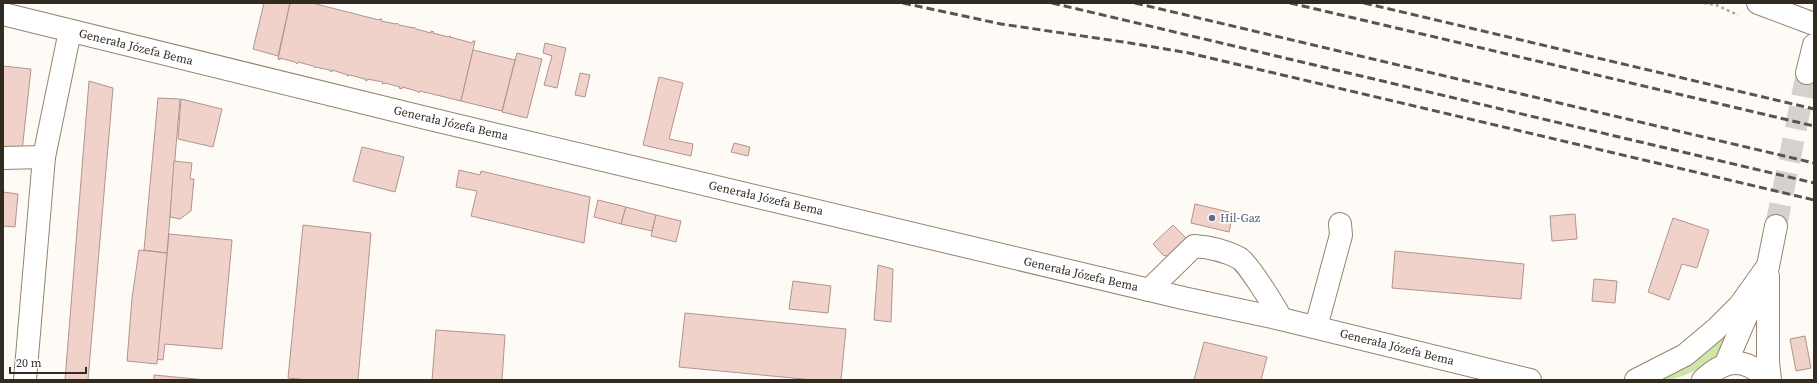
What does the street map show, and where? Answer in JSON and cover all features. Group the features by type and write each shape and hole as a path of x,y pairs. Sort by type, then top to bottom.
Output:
{"street":[{"path":"1758,3 1814,24"},
{"name":"Generała Józefa Bema","path":"3,14 426,118 1149,290 1281,318 1530,380"},
{"path":"25,380 44,158 70,31"},
{"path":"1808,73 1814,45"},
{"path":"3,158 44,158"},
{"path":"1316,327 1341,235 1340,224"},
{"path":"1769,380 1768,266 1776,226"},
{"path":"1149,290 1194,246 1204,247 1240,258 1271,300 1281,318"},
{"path":"1726,363 1768,266"},
{"path":"1636,380 1685,355 1716,329 1740,305 1768,266"},
{"path":"1703,380 1712,371 1726,363 1737,363 1750,366 1769,380"}],"path":[{"path":"1704,3 1716,5 1742,17"}],"green space":[{"path":"1732,322 1725,345 1718,354 1705,365 1688,374 1664,380 1664,375"}],"building":[{"path":"264,3 290,3 278,56 253,49"},
{"path":"290,3 312,3 379,20 382,19 381,21 414,27 416,29 431,33 431,31 434,32 433,33 448,37 451,36 450,37 472,43 475,41 461,101 420,91 419,93 417,91 402,87 402,89 399,88 400,87 385,83 382,84 383,82 367,79 367,81 365,79 350,75 347,76 348,75 332,70 332,72 330,70 315,68 313,66 298,62 297,64 295,62 280,58 280,60 278,59"},
{"path":"545,43 566,48 557,88 544,85 552,56 543,53"},
{"path":"473,50 515,60 502,111 461,101"},
{"path":"517,53 542,59 527,118 502,112"},
{"path":"3,66 31,69 22,151 3,149"},
{"path":"580,73 590,75 585,97 575,95"},
{"path":"659,77 683,83 669,139 693,144 691,156 643,145"},
{"path":"89,81 113,88 88,380 65,380"},
{"path":"158,98 180,99 167,253 144,250"},
{"path":"181,99 222,109 213,147 178,139"},
{"path":"734,143 750,147 748,156 731,152"},
{"path":"362,147 404,157 395,192 353,181"},
{"path":"174,161 192,163 190,179 194,179 191,211 180,219 170,217"},
{"path":"459,170 480,175 481,171 590,197 584,243 471,216 477,191 456,187"},
{"path":"3,192 18,194 15,227 3,226"},
{"path":"598,200 626,207 621,224 594,217"},
{"name":"Hil-Gaz","path":"1195,204 1233,213 1229,232 1191,223"},
{"path":"626,207 656,215 652,231 621,224"},
{"path":"1575,214 1577,239 1552,241 1550,216"},
{"path":"656,215 681,221 676,242 651,236"},
{"path":"1673,218 1709,230 1697,268 1682,264 1669,300 1648,292"},
{"path":"303,225 371,233 358,380 308,380 288,378"},
{"path":"1173,225 1192,244 1176,259 1163,255 1153,244"},
{"path":"169,234 232,240 222,349 165,344 163,360 157,359"},
{"path":"139,250 167,253 157,364 127,361 132,298"},
{"path":"1395,251 1524,264 1521,299 1392,288"},
{"path":"878,265 893,269 891,322 874,320"},
{"path":"1594,279 1617,281 1615,303 1592,301"},
{"path":"793,281 831,286 828,313 789,309"},
{"path":"685,313 846,329 841,380 813,380 679,367"},
{"path":"436,330 505,335 502,380 432,380"},
{"path":"1805,336 1811,368 1796,371 1790,339"},
{"path":"1204,342 1267,357 1261,380 1194,380"},
{"path":"154,375 206,380 154,380"}],"tunnel":[{"path":"1776,226 1807,73"}],"railway":[{"path":"903,3 1001,24 1189,53 1814,200"},
{"path":"1052,3 1814,183"},
{"path":"1135,3 1814,163"},
{"path":"1290,3 1814,126"},
{"path":"1364,3 1814,109"}],"place":[{"name":"Hil-Gaz","path":"1212,218"}]}
